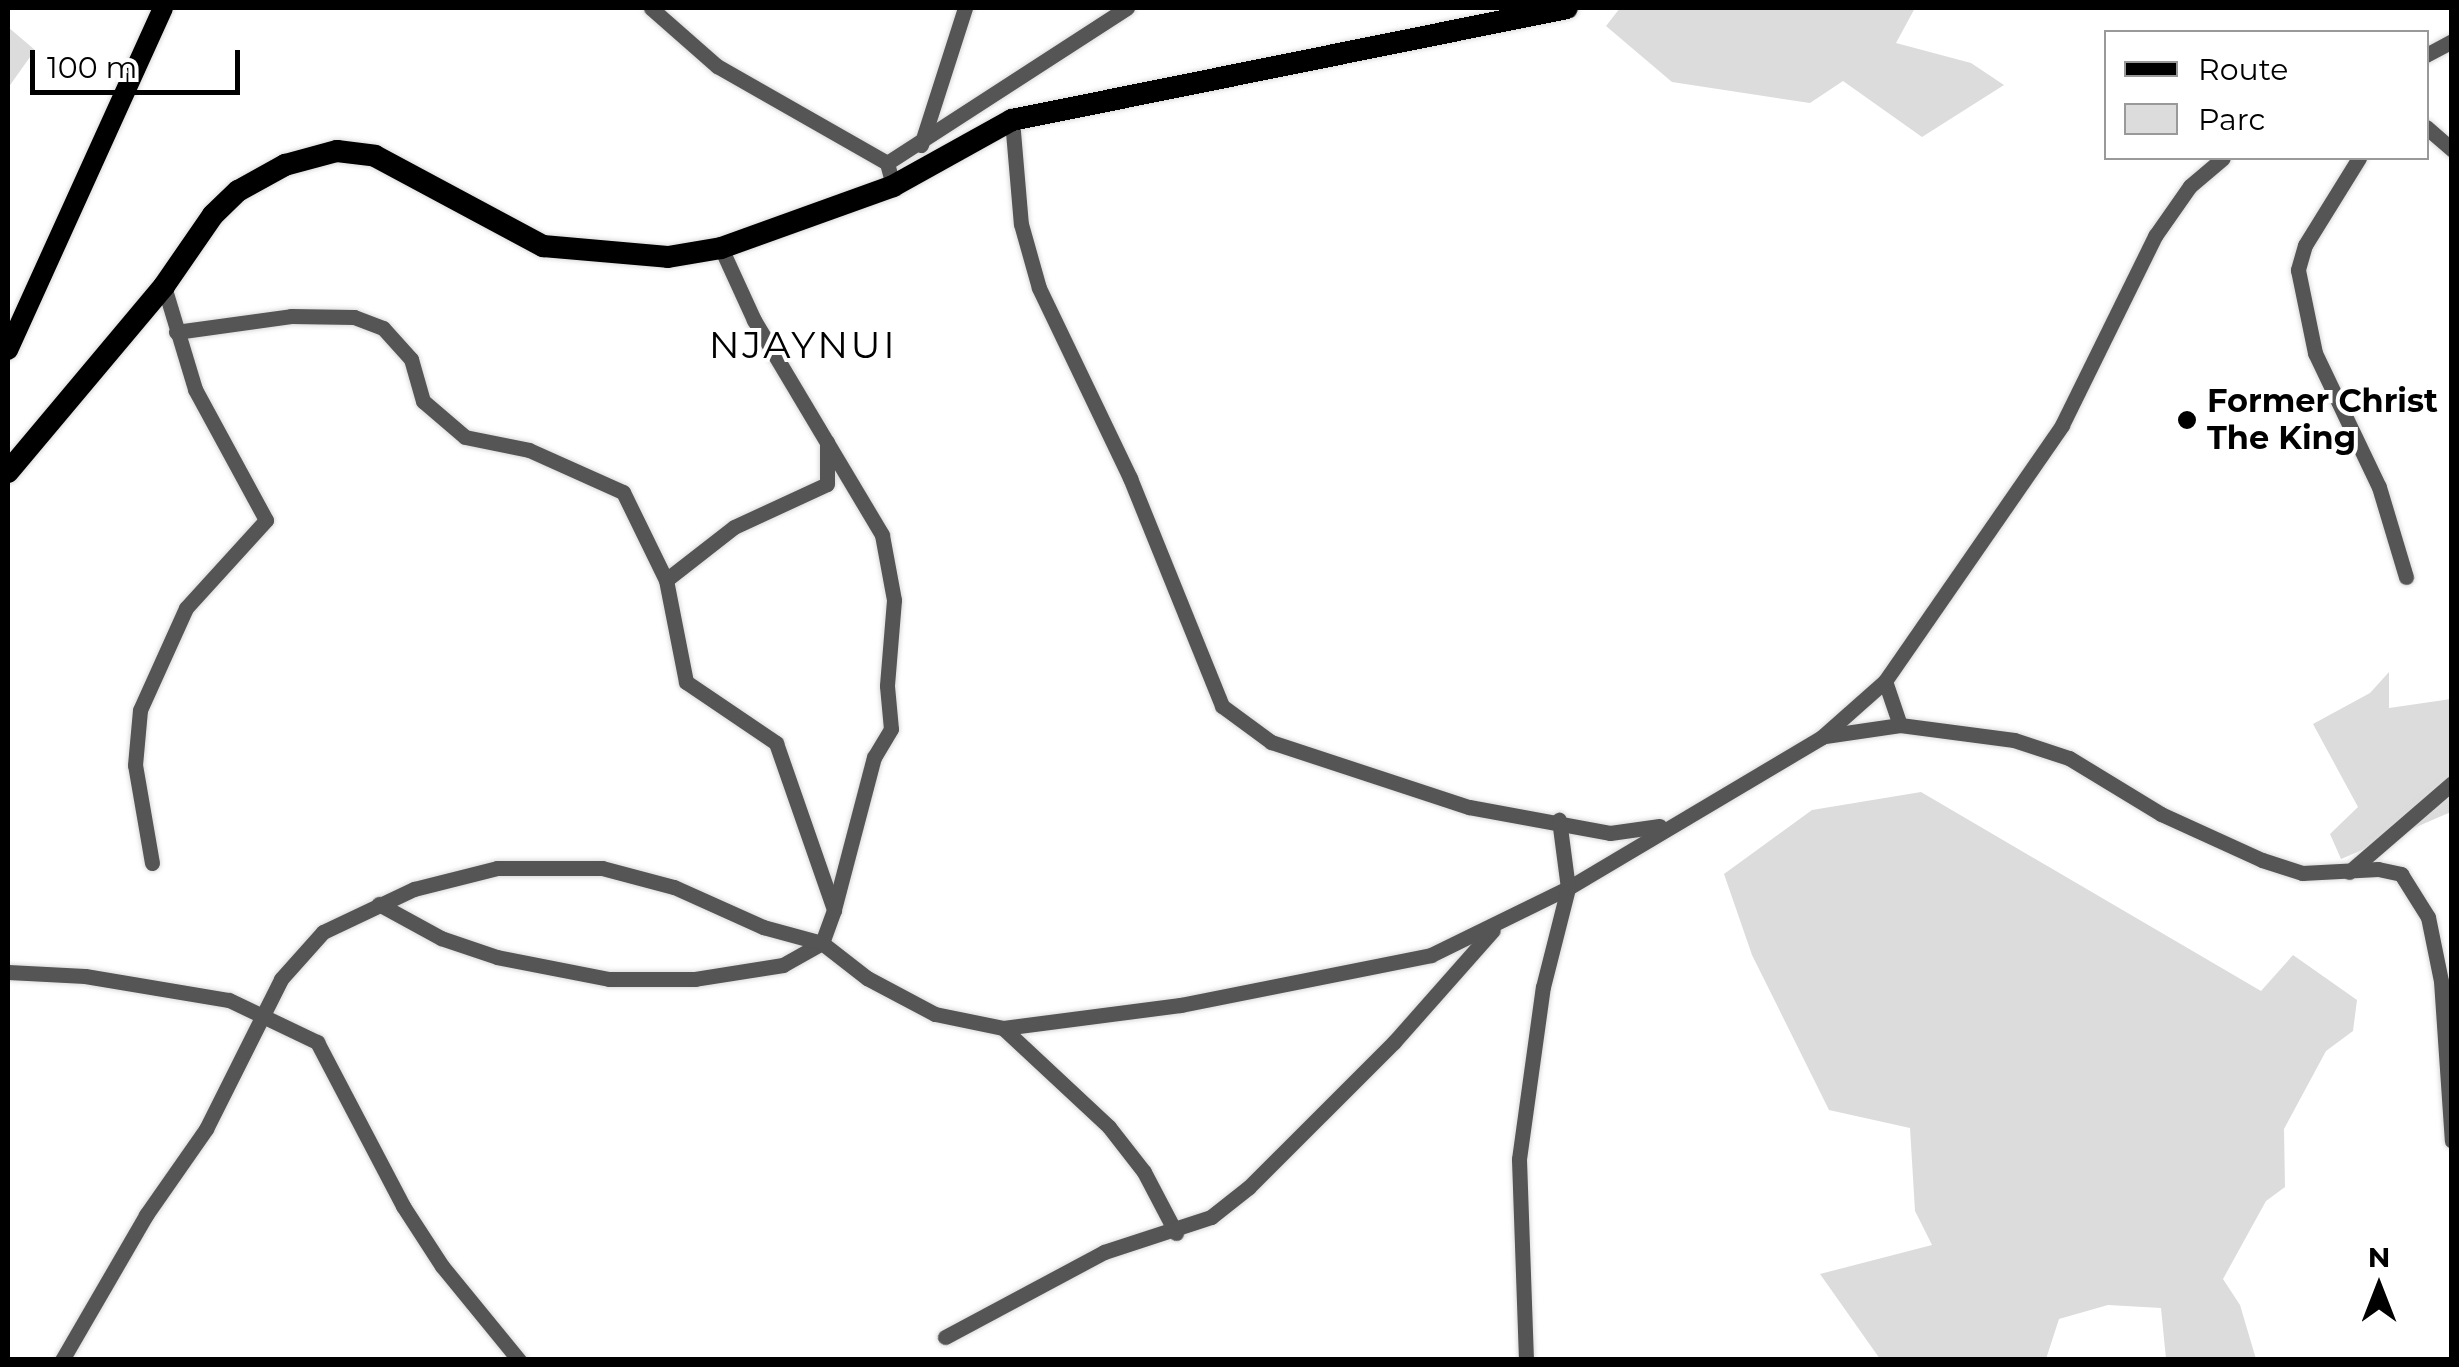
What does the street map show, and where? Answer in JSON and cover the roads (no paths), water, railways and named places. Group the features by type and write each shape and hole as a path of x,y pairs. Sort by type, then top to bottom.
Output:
{"highway":[{"path":"8,472 164,286 213,216 238,191 285,166 337,151 375,156 544,246 668,257 721,248 893,186 1012,120 1567,8"}],"main road":[{"path":"8,350 163,8"}],"street":[{"path":"651,8 717,66 887,163 893,186"},
{"path":"921,145 965,8"},
{"path":"887,163 921,145 1127,8"},
{"path":"2429,55 2452,41"},
{"path":"1012,120 1020,224 1039,288 1130,478 1222,706 1271,742 1469,807 1559,820 1610,833 1666,826"},
{"path":"2429,130 2452,150"},
{"path":"62,1360 146,1215 206,1128 262,1011 324,932 380,904 497,868 602,868 674,887 762,928 822,943 867,978 935,1014 1003,1028 1181,1005 1431,955 1568,888 1666,826 1822,737 1884,680 2062,425 2154,236 2190,186 2222,160"},
{"path":"2358,160 2305,244 2298,270 2314,353 2379,487 2406,577"},
{"path":"380,904 478,951 609,979 696,979 783,965 822,943 874,757 891,729 886,686 894,600 882,535 754,320 721,248"},
{"path":"152,864 135,765 140,710 186,608 266,520 195,389 164,286"},
{"path":"176,332 291,316 354,317 383,328 411,359 423,401 465,437 529,450 623,492 666,580 686,682 776,743 834,910"},
{"path":"666,580 734,527 827,484 827,440"},
{"path":"1884,680 1900,725"},
{"path":"1822,737 1900,725 1966,731 2069,758 2161,814 2262,860 2302,873 2401,874 2428,917 2441,981 2452,1141"},
{"path":"2349,872 2452,782"},
{"path":"1526,1360 1520,1159 1525,1094 1568,888 1559,820"},
{"path":"945,1337 1104,1252 1176,1232 1250,1187 1496,926"},
{"path":"8,972 85,976 262,1011 328,1054 402,1206 442,1266 519,1360"},
{"path":"1003,1028 1110,1127 1144,1172 1176,1232"}],"place":[{"name":"Former Christ The King","path":"2187,420"}],"district":[{"name":"NJAYNUI","path":"803,345"}]}
